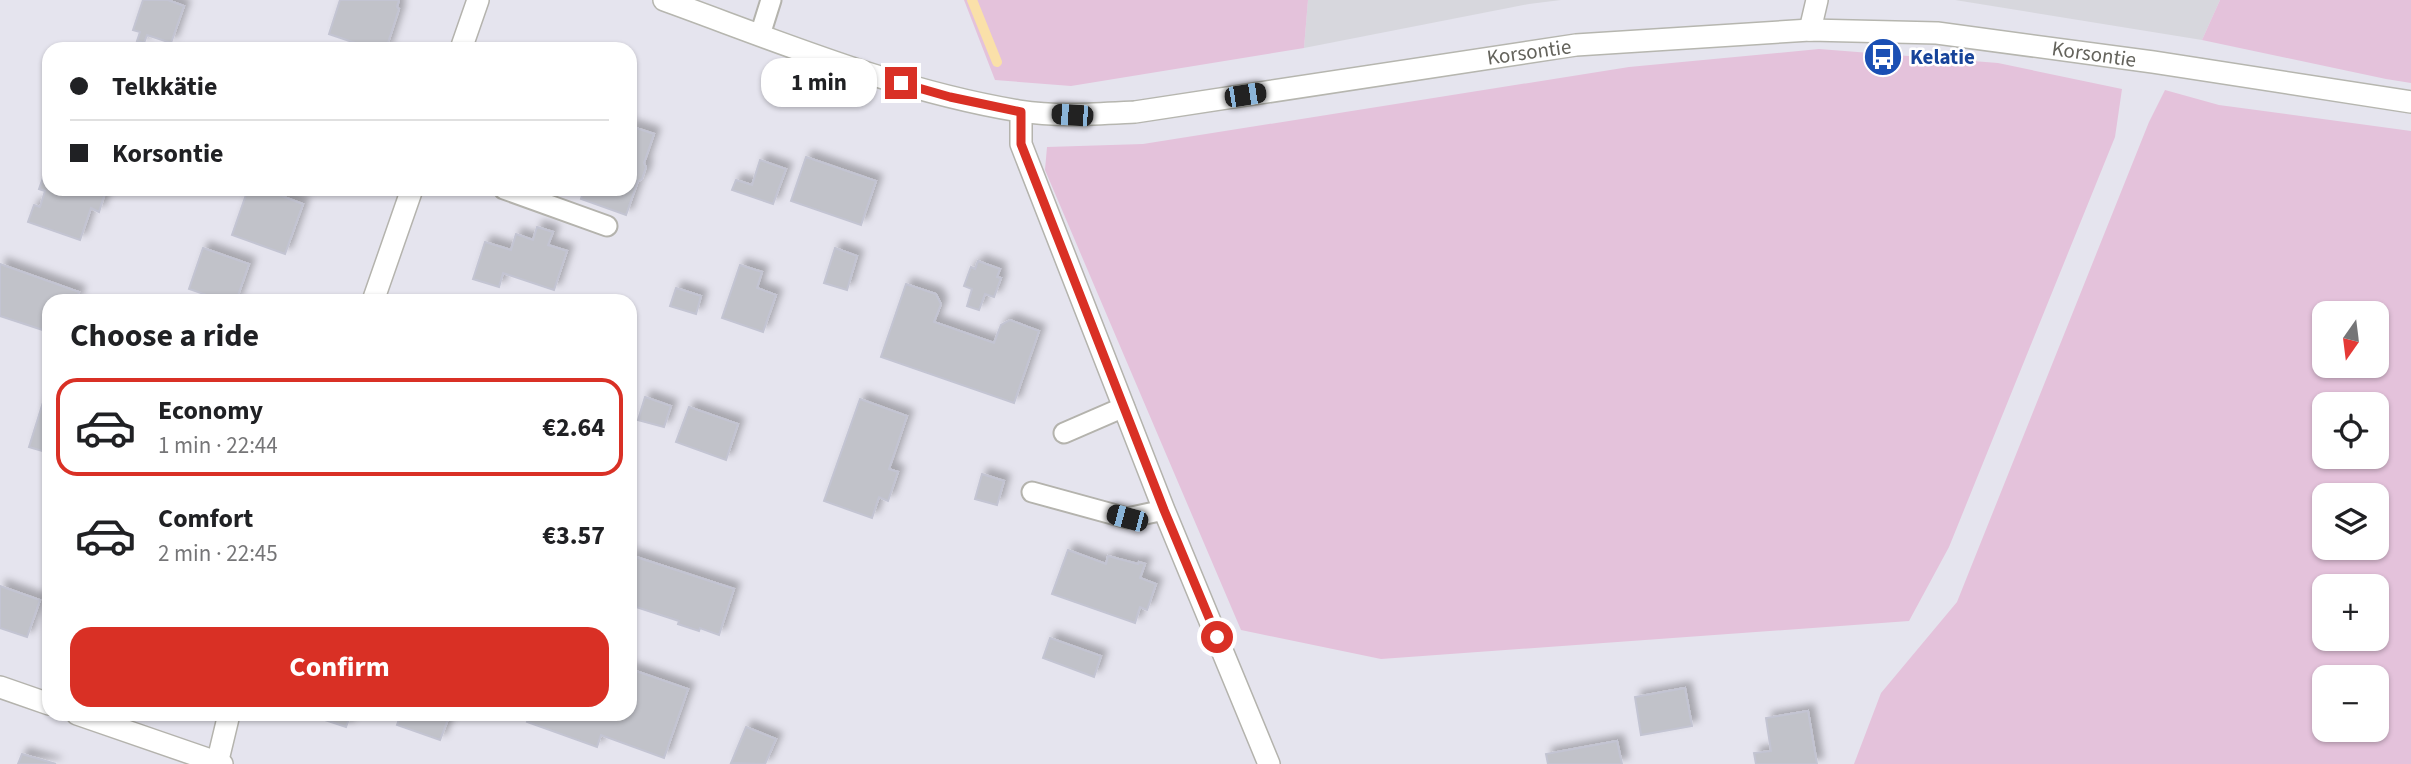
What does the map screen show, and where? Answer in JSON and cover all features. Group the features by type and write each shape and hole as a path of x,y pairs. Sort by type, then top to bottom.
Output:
{"main road":[{"path":"463,42 478,0"},
{"name":"Korsontie","path":"664,0 889,79 950,97 1021,112 1072,115 1135,112 1576,45 1810,30 1937,33 2153,62 2411,102"},
{"path":"1810,30 1817,0"},
{"path":"1021,112 1021,144 1164,510 1269,764"},
{"path":"375,294 410,196"},
{"path":"0,687 42,702"},
{"path":"97,721 218,763 227,721"}],"lane":[{"path":"760,35 771,0"},
{"path":"523,196 607,226"},
{"path":"1064,433 1124,407"},
{"path":"1032,492 1127,518 1164,510"}],"shaded area":[{"path":"964,0 1308,0 1304,48 1071,86 995,80"},
{"path":"1308,0 1561,0 1304,48"},
{"path":"1955,0 2220,0 2202,40"},
{"path":"2220,0 2411,0 2411,83 2202,40"},
{"path":"1819,49 1998,63 2122,89 2115,137 1949,547 1909,621 1381,659 1241,630 1045,170 1047,147 1143,144 1629,67"},
{"path":"2165,90 2219,105 2411,131 2411,764 1854,764 1881,693 1957,602 2149,122"}],"building":[{"path":"143,0 168,0 184,6 171,42 147,35 144,42 137,41 140,32 133,30"},
{"path":"340,0 399,0 399,9 388,42 352,42 329,34"},
{"path":"637,128 654,134 644,163 646,167 642,179 637,184"},
{"path":"806,157 876,181 861,225 791,201"},
{"path":"760,160 786,169 773,204 732,190 736,180 752,185"},
{"path":"43,196 104,196 99,212 91,208 80,240 28,222 34,205 40,207"},
{"path":"246,196 282,196 303,204 285,254 232,235"},
{"path":"582,196 633,196 626,215 581,199"},
{"path":"537,227 553,232 548,245 567,251 554,290 503,273 499,287 473,279 485,242 511,250 516,234 533,240"},
{"path":"203,248 249,264 238,294 204,294 189,289"},
{"path":"835,248 857,256 847,290 824,283"},
{"path":"978,261 1000,269 997,277 1001,278 994,297 985,294 979,310 967,306 972,289 964,286 971,267 975,269"},
{"path":"0,264 79,292 42,294 42,330 0,316"},
{"path":"740,265 762,272 757,288 776,295 763,332 722,318"},
{"path":"906,284 936,294 941,304 934,322 994,343 1001,325 1010,320 1039,331 1014,403 881,357"},
{"path":"676,288 701,296 696,314 670,306"},
{"path":"645,397 671,406 664,427 638,420"},
{"path":"860,399 907,416 889,469 898,472 888,501 879,497 872,518 824,501"},
{"path":"42,405 42,451 29,447"},
{"path":"689,407 738,424 726,460 676,442"},
{"path":"982,474 1004,481 997,505 975,499"},
{"path":"1068,550 1106,564 1108,556 1145,564 1140,578 1156,584 1147,610 1140,607 1135,623 1052,594"},
{"path":"637,557 734,589 719,635 678,624 679,621 637,607"},
{"path":"0,586 40,600 27,637 0,628"},
{"path":"1050,638 1101,656 1094,677 1043,658"},
{"path":"637,671 688,689 664,758 601,735 597,747 527,722 637,721"},
{"path":"1685,688 1692,726 1641,735 1635,697"},
{"path":"1808,711 1817,764 1756,764 1754,753 1771,751 1766,718"},
{"path":"328,721 348,721 346,727"},
{"path":"398,721 447,721 440,740 397,725"},
{"path":"746,727 776,739 765,764 731,763"},
{"path":"1617,741 1622,764 1548,764 1546,754"},
{"path":"22,754 56,764 18,764"}],"waterway":[{"path":"972,0 997,62"}],"place":[{"name":"Kelatie","path":"1883,57"}],"route":[{"path":"901,83 1021,112 1021,144 1164,510 1217,637"}]}
